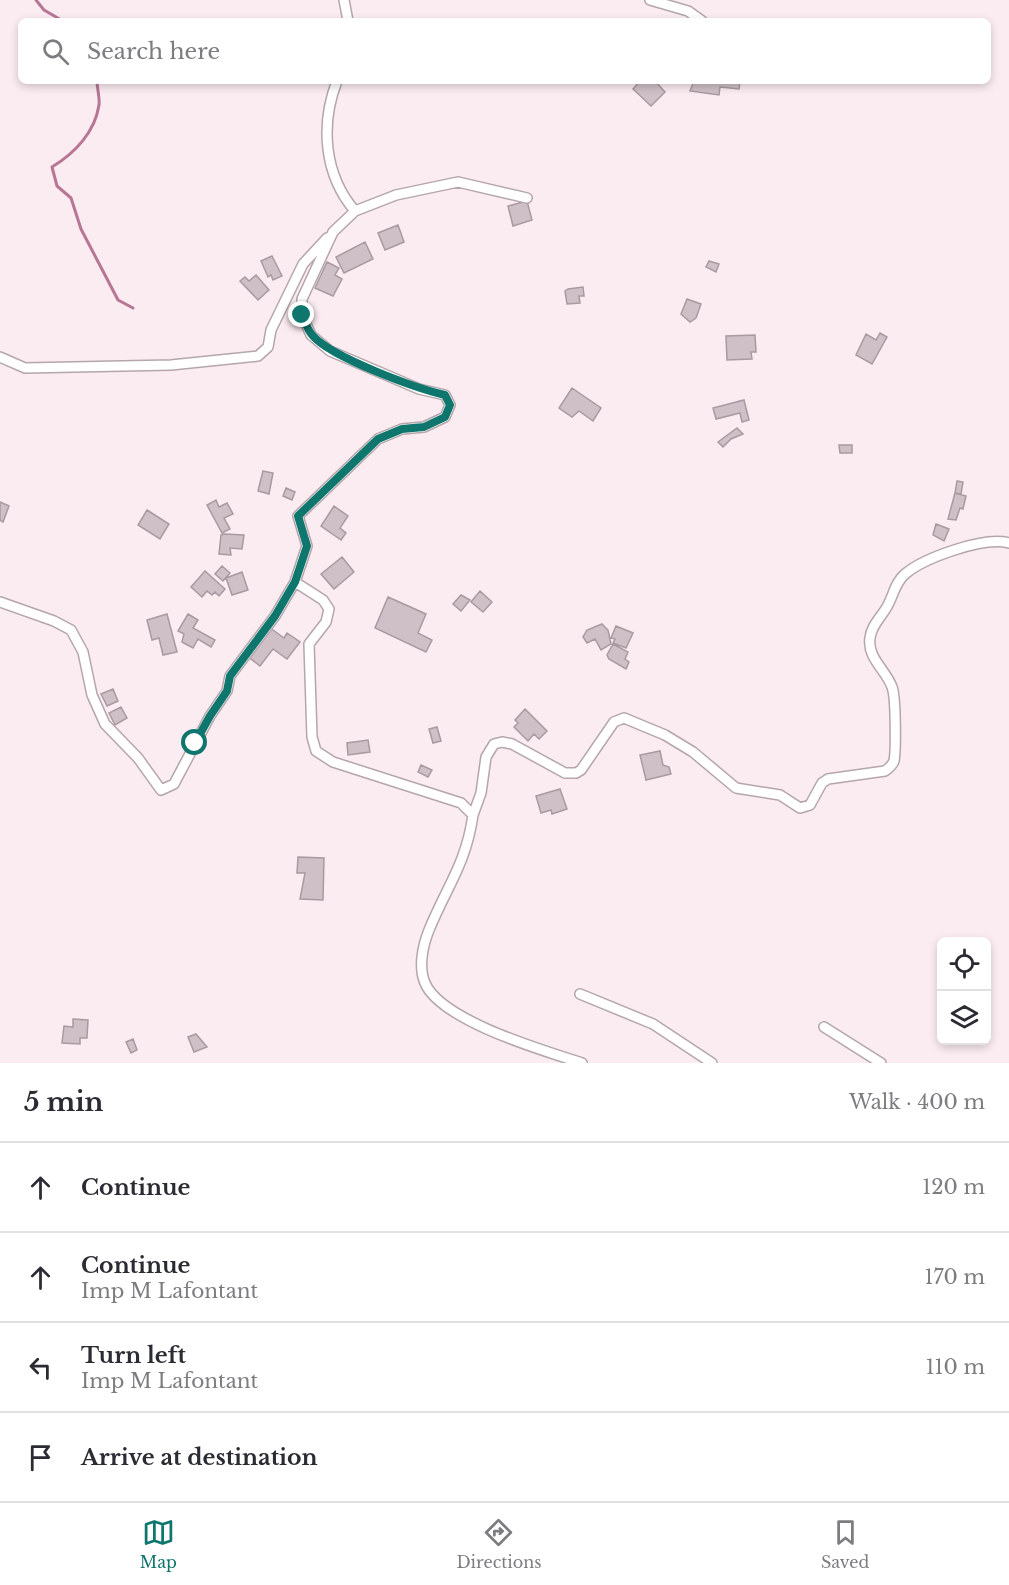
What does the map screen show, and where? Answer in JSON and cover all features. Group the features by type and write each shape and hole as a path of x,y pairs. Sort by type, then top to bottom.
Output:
{"street":[{"path":"344,0 347,18"},
{"path":"650,0 688,10 698,18"},
{"path":"337,84 326,124 329,158 346,200 356,211"},
{"path":"0,357 26,368 171,365 258,356 268,347 271,330 303,264 356,211 396,195 458,182 527,198"},
{"path":"0,602 54,621 71,630 83,652 92,695 105,724 138,758 161,790 174,784 210,716 227,691 230,676 275,616 295,582 307,546 298,516 378,439 402,429 424,427 445,417 450,405 445,395 419,389 330,351 311,335 302,315 302,299 333,232"},
{"path":"582,1063 500,1035 442,1004 425,984 422,950 465,852 473,815 481,793 486,756 494,744 506,742 565,773 576,773 581,770 614,722 624,718 665,735 693,752 736,788 780,795 800,808 810,805 822,783 828,779 885,771 894,759 895,697 890,683 872,655 870,639 874,626 890,603 898,581 914,568 946,553 997,542 1009,543"},
{"path":"295,582 323,600 329,609 326,622 309,644 312,737 316,751 333,762 461,803 473,815"},
{"path":"580,994 653,1024 712,1063"},
{"path":"824,1027 880,1063"}],"building":[{"path":"637,84 658,84 665,92 651,106 633,89"},
{"path":"693,84 740,84 739,89 720,87 719,95 690,91"},
{"path":"527,201 532,220 513,226 508,206"},
{"path":"398,225 404,242 385,250 378,233"},
{"path":"365,242 373,259 344,273 336,257"},
{"path":"272,256 282,276 273,280 271,275 268,277 261,261"},
{"path":"709,261 719,264 716,272 706,267"},
{"path":"327,262 339,268 335,275 342,279 333,296 315,288"},
{"path":"256,275 269,290 258,300 240,281 245,277 249,281"},
{"path":"583,287 584,296 579,296 580,303 567,304 565,291"},
{"path":"687,299 701,304 696,318 690,322 681,314"},
{"path":"880,333 887,337 872,364 856,355 866,334 876,340"},
{"path":"755,335 756,352 751,352 752,359 727,360 726,336"},
{"path":"572,388 601,408 593,421 579,411 572,417 559,408"},
{"path":"744,400 749,420 742,422 740,413 716,419 713,408"},
{"path":"737,428 743,434 731,439 723,447 718,442"},
{"path":"839,445 852,445 852,453 840,453"},
{"path":"263,471 273,473 269,494 258,491"},
{"path":"957,481 963,482 961,494 955,493"},
{"path":"286,488 295,492 292,500 283,496"},
{"path":"955,493 966,496 963,509 960,508 956,520 948,519"},
{"path":"216,500 219,507 227,503 233,514 224,518 230,529 222,533 207,505"},
{"path":"0,502 9,506 3,522 0,520"},
{"path":"334,506 348,516 340,528 346,533 341,540 321,526"},
{"path":"147,510 169,524 160,539 138,525"},
{"path":"936,524 949,529 944,541 933,535"},
{"path":"221,535 244,535 242,549 230,548 231,555 219,554"},
{"path":"342,557 354,572 334,589 321,574"},
{"path":"222,566 230,573 223,581 215,574"},
{"path":"205,571 225,589 219,596 215,592 212,595 207,591 202,597 191,587"},
{"path":"242,572 248,590 232,595 226,578"},
{"path":"480,591 492,602 483,612 471,602"},
{"path":"461,595 470,600 461,611 453,604"},
{"path":"388,597 426,614 418,633 432,640 426,652 375,628"},
{"path":"167,614 177,652 163,655 159,638 152,640 147,620"},
{"path":"188,614 198,620 193,628 215,640 211,647 198,639 193,648 182,642 184,634 178,631"},
{"path":"602,624 608,630 611,644 601,650 595,639 587,643 583,637 587,630"},
{"path":"616,626 633,633 626,648 613,643 615,639 611,638"},
{"path":"269,627 284,638 287,633 300,642 287,659 273,649 260,666 247,656"},
{"path":"613,644 628,652 625,659 629,662 626,669 609,659 607,655"},
{"path":"113,689 118,701 107,706 101,694"},
{"path":"121,707 127,718 115,725 109,713"},
{"path":"525,709 547,731 539,739 534,734 528,741 514,727 518,723 515,720"},
{"path":"437,727 441,741 433,743 429,729"},
{"path":"368,740 370,752 348,755 347,743"},
{"path":"660,751 663,765 669,767 671,774 646,780 640,755"},
{"path":"421,765 432,770 428,777 418,772"},
{"path":"560,789 567,809 552,814 551,810 541,813 536,796"},
{"path":"298,857 324,858 323,900 300,899 305,873 297,873"},
{"path":"73,1019 88,1020 87,1038 80,1038 80,1044 62,1043 64,1026 73,1027"},
{"path":"196,1034 207,1047 194,1052 188,1037"},
{"path":"133,1039 137,1050 131,1053 126,1042"}],"waterway":[{"path":"36,0 44,10 58,18"},
{"path":"97,84 99,105 93,124 83,141 52,167 57,186 71,198 81,229 118,300 133,308"}],"route":[{"path":"195,743 227,691 230,676 275,616 295,582 307,546 298,516 378,439 402,429 424,427 445,417 450,405 445,395 419,389 330,351 311,335 302,315"}]}
